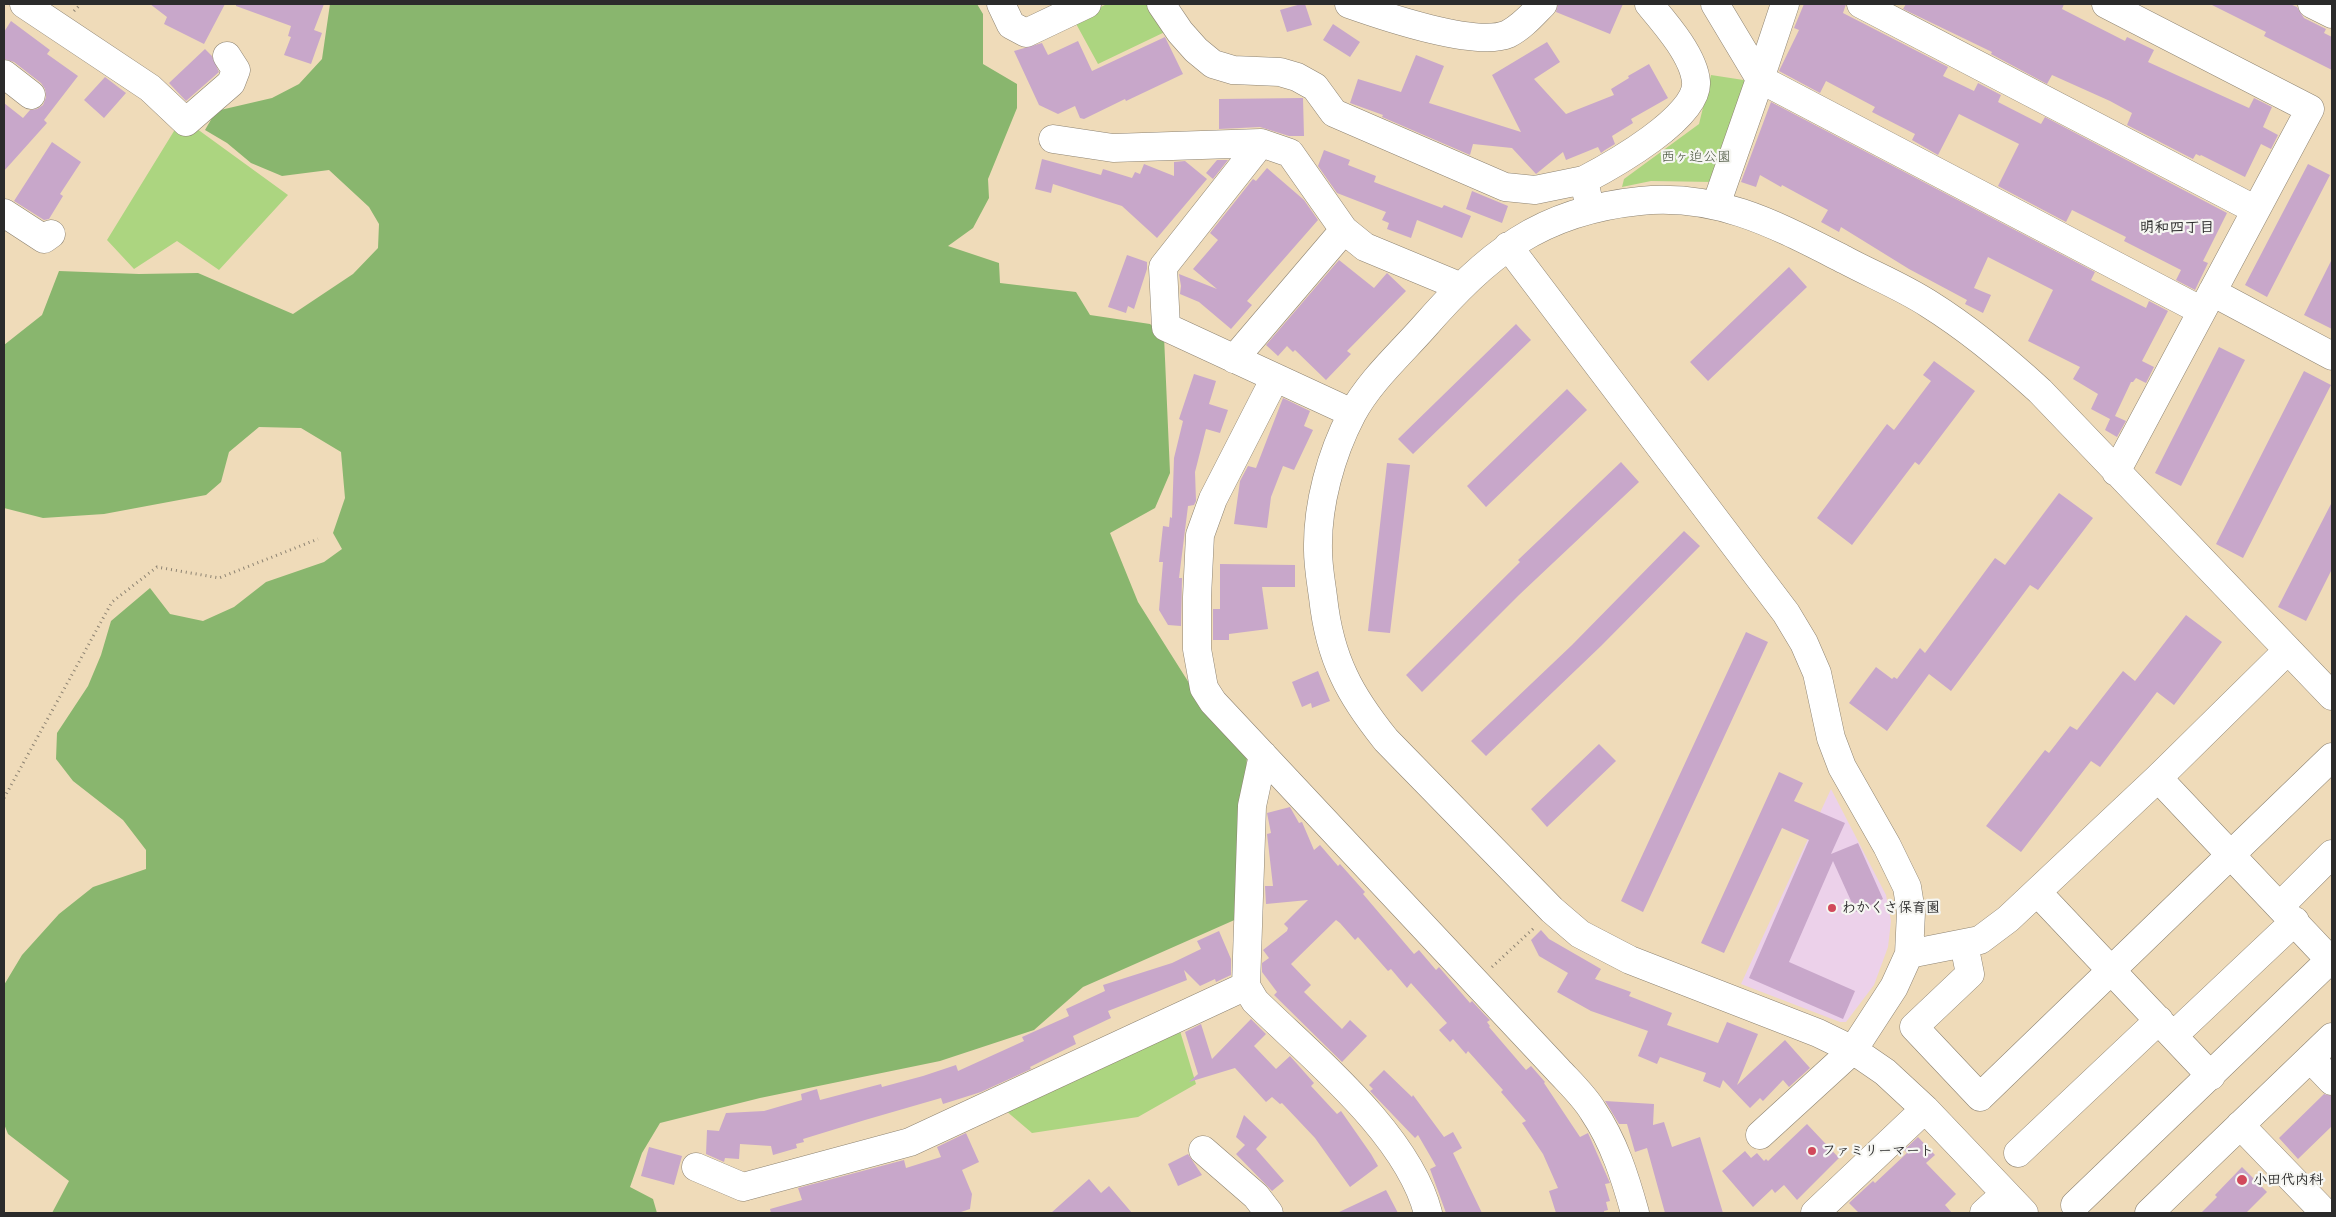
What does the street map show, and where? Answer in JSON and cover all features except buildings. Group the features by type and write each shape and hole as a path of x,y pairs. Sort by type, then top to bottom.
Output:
{"street":[{"path":"24,4 150,88 186,122 231,83 236,70 227,56"},
{"path":"1000,4 1011,25 1026,33 1087,4"},
{"path":"1161,4 1180,32 1196,50 1213,64 1233,70 1280,72 1298,77 1315,87 1334,113 1505,187 1535,190 1584,180 1615,164 1667,127 1685,109 1694,96 1696,82 1679,41 1649,4"},
{"path":"1349,4 1461,36 1482,38 1508,34 1527,20 1543,4"},
{"path":"1715,4 1760,79 2207,301 2332,356"},
{"path":"1716,205 1784,4"},
{"path":"1861,4 2256,210"},
{"path":"2106,4 2310,109 2116,472"},
{"path":"2312,4 2332,14"},
{"path":"4,74 31,95"},
{"path":"1053,139 1113,148 1261,143 1290,153 1344,230 1365,247 1459,286"},
{"path":"1261,143 1163,267 1166,327 1352,413"},
{"path":"1584,180 1590,210"},
{"path":"2024,1213 1925,1109 1885,1072 1853,1050 1818,1033 1630,960 1580,934 1552,910 1386,740 1362,710 1343,675 1327,630 1318,550 1322,505 1333,460 1352,413 1370,388 1459,286 1508,246 1546,224 1590,210 1641,201 1689,201 1716,205 1773,223 1927,302 1997,351 2040,391 2332,696"},
{"path":"4,213 44,239 51,234"},
{"path":"1234,358 1344,230"},
{"path":"1508,246 1786,613 1804,643 1817,673 1831,738 1842,767 1887,846 1907,887 1911,912 1909,954 1894,988 1853,1050 1760,1135"},
{"path":"1275,378 1213,499 1200,535 1197,649 1204,688 1212,702 1263,754 1593,1110 1611,1142 1624,1173 1635,1213"},
{"path":"1909,954 1980,940 2038,893 2288,650"},
{"path":"1263,754 1252,806 1246,986 1255,1001 1373,1116 1405,1162 1424,1200 1428,1213"},
{"path":"1964,944 1970,974 1914,1027 1980,1097 2332,757"},
{"path":"2075,1205 2331,959 2158,778"},
{"path":"2018,1153 2167,1028 2288,914 2332,854"},
{"path":"2038,893 2211,1076"},
{"path":"696,1168 743,1186 910,1142 1246,986"},
{"path":"2149,1213 2332,1037"},
{"path":"2310,1058 2332,1081"},
{"path":"1815,1213 1925,1109"},
{"path":"2240,1125 2315,1210"},
{"path":"1203,1150 1250,1191 1269,1213"},
{"path":"1984,1213 2005,1194"}],"path":[{"path":"4,798 112,602 157,567 219,578 318,539"},
{"path":"1475,983 1552,910"}],"shaded area":[{"name":"わかくさ保育園","path":"1831,789 1886,895 1891,921 1888,947 1874,985 1846,1022 1840,1022 1741,984"}],"green space":[{"path":"330,4 977,4 983,14 983,64 1017,84 1017,108 988,179 989,198 973,228 948,246 999,263 1000,283 1076,292 1090,315 1150,324 1164,336 1170,473 1155,508 1110,533 1138,602 1201,702 1247,755 1239,918 1083,987 1034,1030 940,1061 760,1098 660,1123 642,1153 630,1187 653,1199 657,1213 52,1213 69,1181 8,1134 4,1124 4,985 22,955 59,914 93,887 146,869 146,850 123,820 73,781 56,759 57,733 88,686 101,655 111,621 150,588 170,614 203,621 234,607 266,582 324,562 342,549 333,533 345,498 341,452 301,428 259,427 229,452 221,482 206,495 104,514 43,518 4,508 4,345 42,315 59,271 139,274 198,273 293,314 353,274 378,248 379,224 369,207 329,170 282,176 251,163 227,143 205,130 216,111 272,98 299,84 322,59"},
{"path":"1107,4 1150,4 1169,30 1098,64 1074,20"},
{"name":"西ヶ迫公園","path":"1711,75 1750,81 1713,182 1651,181 1622,187 1624,179 1699,124"},
{"path":"182,118 288,195 219,270 177,241 134,269 107,240"},
{"path":"1180,1031 1196,1084 1138,1117 1032,1133 1005,1110"}],"place":[{"name":"わかくさ保育園","path":"1832,908"},
{"name":"ファミリーマート","path":"1812,1151"},
{"name":"小田代内科","path":"2242,1180"}],"district":[{"name":"明和四丁目","path":"2177,228"}]}
